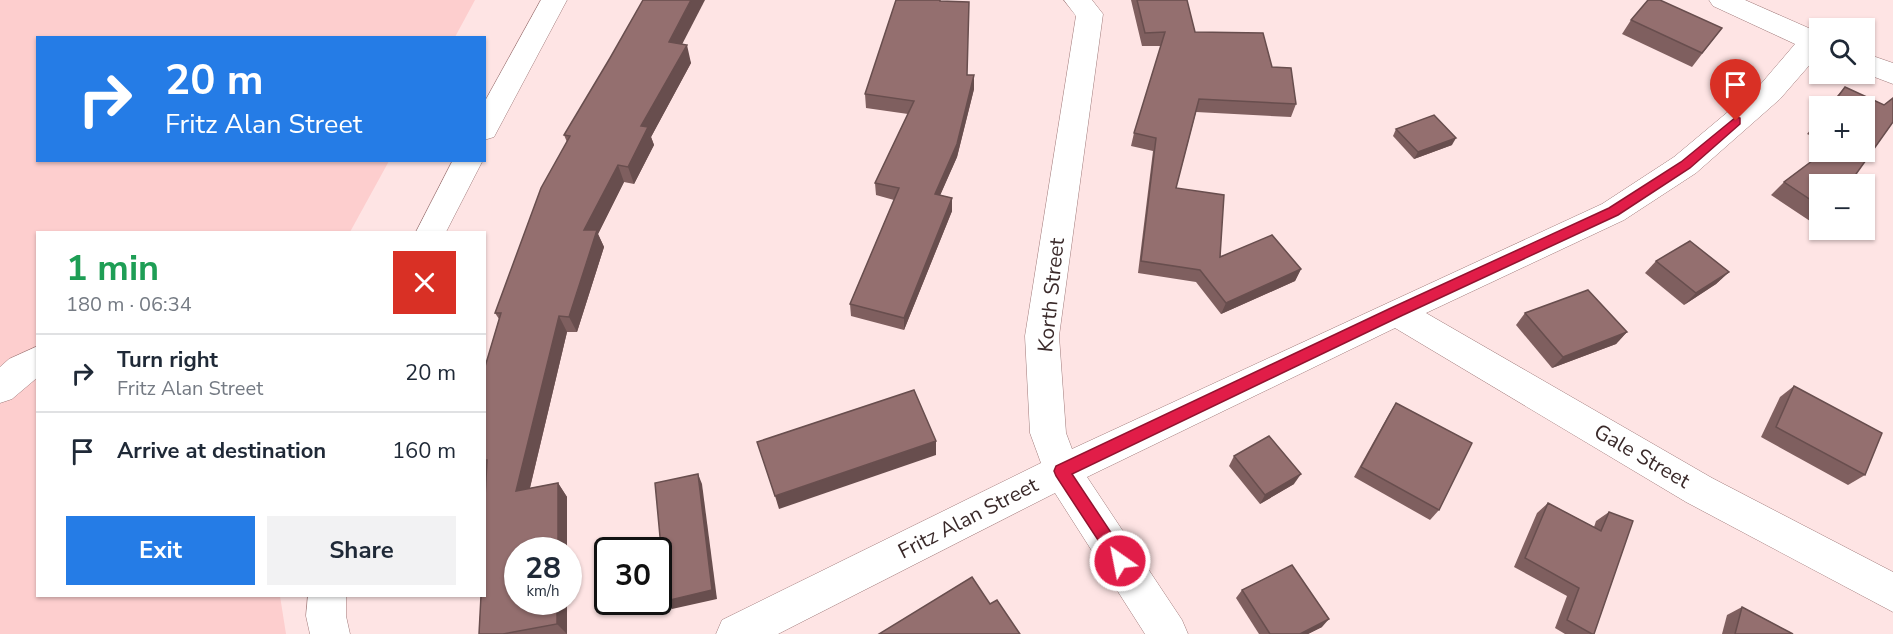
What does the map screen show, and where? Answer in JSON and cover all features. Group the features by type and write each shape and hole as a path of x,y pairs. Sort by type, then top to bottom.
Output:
{"street":[{"path":"486,126 554,0"},
{"name":"Korth Street","path":"1077,0 1089,15 1042,336 1048,433 1062,471 1168,634"},
{"path":"1722,0 1809,39"},
{"name":"Fritz Alan Street","path":"736,634 1062,471 1396,312 1613,212 1685,165 1770,92 1809,50"},
{"path":"1875,67 1893,74"},
{"path":"432,231 467,162"},
{"name":"Gale Street","path":"1396,312 1699,490 1893,593"},
{"path":"0,388 21,369 36,361"},
{"path":"327,597 326,616 330,634"}],"shaded area":[{"path":"0,0 475,0 456,36 36,36 36,162 388,162 351,231 36,231 36,597 280,597 286,634 0,634"}],"building":[{"path":"643,0 691,0 669,42 687,45 641,126 648,127 628,167 618,165 584,230 597,230 569,317 559,316 516,491 558,483 558,537 504,537 504,615 557,615 557,624 503,634 479,634 481,597 486,597 486,363 501,313 495,313 541,188 570,136 564,135"},
{"path":"896,0 969,2 967,75 974,75 957,144 935,194 952,198 904,318 850,304 899,188 875,183 914,101 865,94"},
{"path":"1137,0 1187,0 1195,32 1263,33 1272,67 1291,68 1296,104 1199,99 1176,188 1224,195 1220,257 1272,235 1301,269 1226,303 1200,270 1141,261 1156,138 1134,133 1165,32 1145,33"},
{"path":"1648,0 1660,0 1722,28 1702,53 1631,20"},
{"path":"1845,87 1864,96 1838,96"},
{"path":"1893,98 1893,122 1875,147 1875,101 1884,105"},
{"path":"1434,115 1456,138 1418,152 1396,129"},
{"path":"1811,162 1865,162 1856,174 1809,174 1809,199 1784,182"},
{"path":"1690,241 1729,272 1696,293 1656,261"},
{"path":"1588,290 1627,332 1563,357 1525,313"},
{"path":"1794,386 1882,433 1865,475 1776,427"},
{"path":"914,390 936,441 775,496 757,442"},
{"path":"1396,403 1472,443 1439,510 1361,467"},
{"path":"1269,436 1301,474 1265,495 1234,456"},
{"path":"698,474 712,590 672,600 672,537 660,537 655,483"},
{"path":"1548,503 1601,531 1609,512 1633,521 1594,634 1567,620 1579,588 1525,558"},
{"path":"1292,565 1329,619 1300,634 1270,634 1242,590"},
{"path":"972,577 990,604 997,600 1020,634 879,634"},
{"path":"1742,607 1793,634 1735,634"}],"route":[{"path":"1120,561 1062,471 1396,312 1613,212 1685,165 1736,121"}]}
